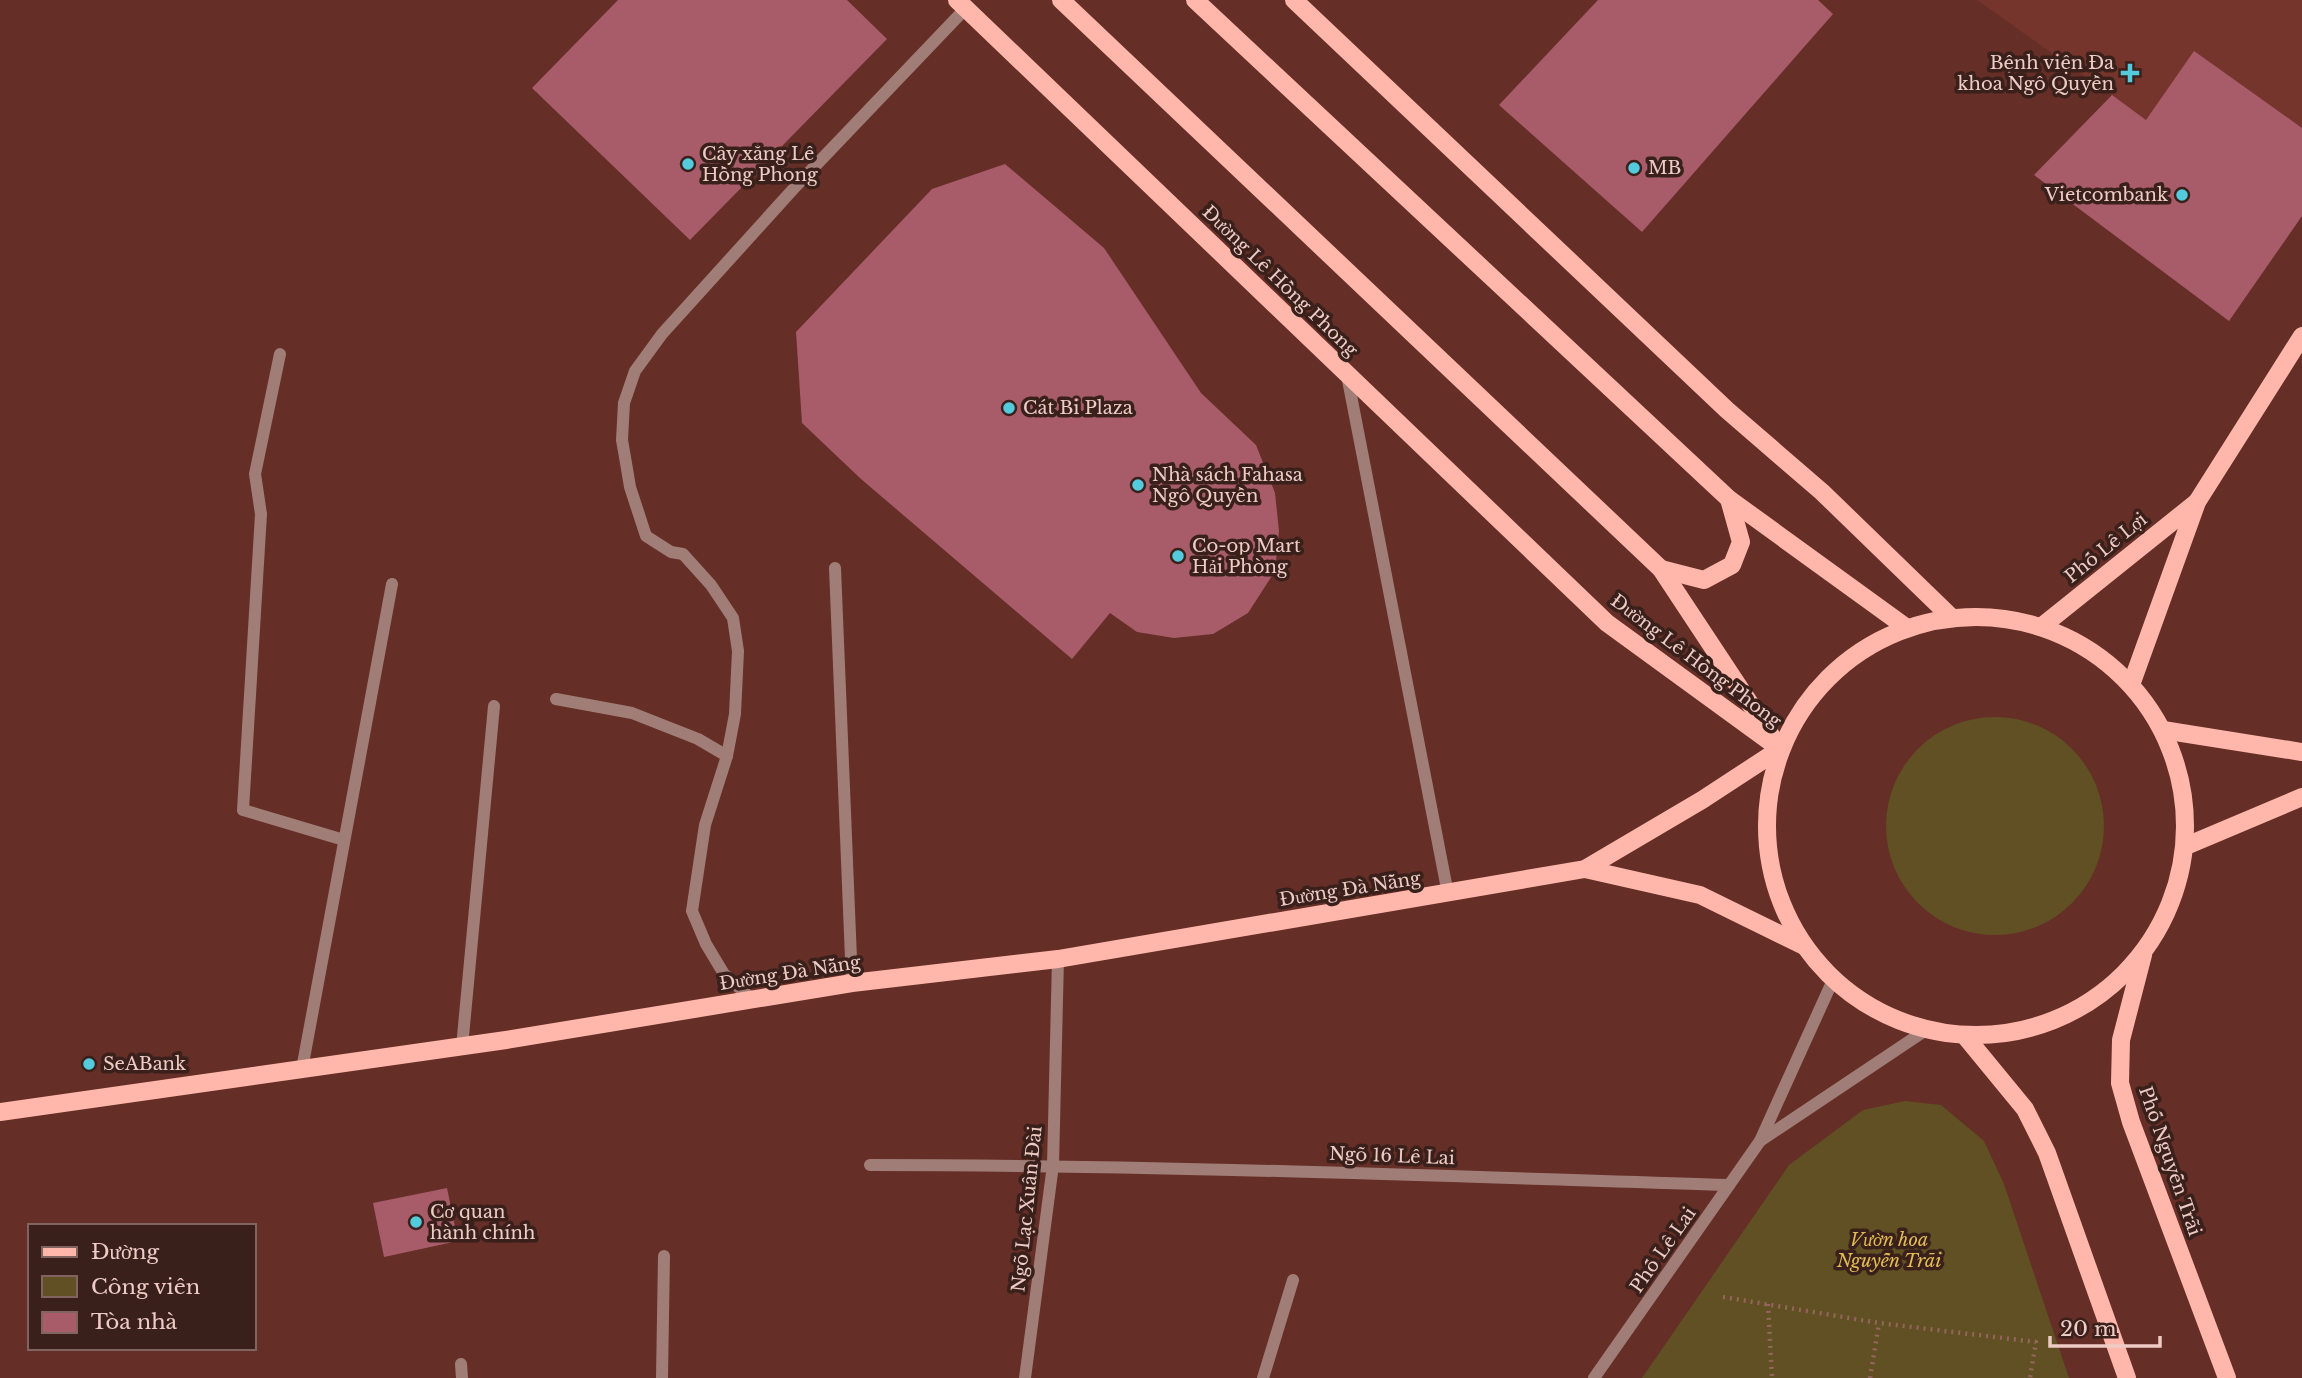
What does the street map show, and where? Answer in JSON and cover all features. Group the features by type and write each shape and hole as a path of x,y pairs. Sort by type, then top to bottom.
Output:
{"main road":[{"name":"Đường Lê Hồng Phong","path":"1061,0 1661,569 1780,749"},
{"path":"1195,0 1729,499 1907,628"},
{"path":"1294,0 1727,410 1822,492 1952,618"},
{"name":"Đường Lê Hồng Phong","path":"966,3 1607,623 1780,749"},
{"name":"Phố Lê Lợi","path":"2132,685 2197,502 2302,336"},
{"path":"1661,569 1704,580 1732,565 1741,542 1729,499"},
{"name":"Phố Lê Lợi","path":"2041,626 2197,502"},
{"path":"1952,618 1997,618 2041,626 2090,650 2132,685 2163,730 2183,786 2186,846 2172,902 2144,953 2108,989 2064,1016 2016,1032 1965,1036 1926,1030 1876,1011 1833,980 1802,945 1773,883 1766,816 1780,749 1801,709 1830,675 1867,647 1907,628 1952,618"},
{"path":"2163,730 2302,752"},
{"name":"Đường Đà Nẵng","path":"0,1112 462,1047 852,983 1058,959 1585,869 1702,800 1780,749"},
{"path":"2186,846 2302,797"},
{"name":"Đường Đà Nẵng","path":"1585,869 1700,895 1802,945"},
{"name":"Phố Nguyễn Trãi","path":"2144,953 2121,1040 2120,1083 2131,1122 2227,1378"},
{"path":"1965,1036 2025,1109 2042,1142 2127,1378"}],"street":[{"path":"753,1000 723,974 692,911 705,825 727,756 736,701 738,651 733,618 711,584 683,554 671,552 646,536 630,487 622,440 624,403 635,371 662,334 966,3"},
{"path":"280,354 255,474 261,514 243,810 344,840"},
{"path":"1347,374 1448,894"},
{"path":"835,568 852,983"},
{"path":"302,1069 392,584"},
{"path":"556,699 632,713 698,738 727,756"},
{"path":"462,1047 494,706"},
{"name":"Ngõ Lạc Xuân Đài","path":"1025,1378 1054,1165 1058,959"},
{"name":"Phố Lê Lai","path":"1594,1378 1760,1141 1833,980"},
{"name":"Phố Lê Lai","path":"1760,1141 1926,1030"},
{"name":"Ngõ 16 Lê Lai","path":"870,1165 1054,1165 1729,1185"},
{"path":"662,1378 664,1256"},
{"path":"1263,1378 1293,1280"}],"path":[{"path":"1723,1297 1879,1323 2036,1342 2030,1378"},
{"path":"1768,1304 1773,1378"},
{"path":"1870,1378 1879,1323"}],"shaded area":[{"name":"Bệnh viện Đa khoa Ngô Quyền","path":"1977,0 2302,0 2302,128 2146,120"}],"green space":[{"path":"2006,717 2027,721 2047,730 2064,741 2080,757 2100,794 2104,826 2096,868 2086,887 2064,911 2027,931 1984,935 1963,931 1943,922 1926,911 1910,895 1890,858 1886,815 1890,794 1899,774 1910,757 1926,741 1963,721"},
{"name":"Vườn hoa Nguyễn Trãi","path":"1905,1101 1941,1105 1984,1141 2004,1184 2069,1378 1642,1378 1789,1165 1863,1110"}],"building":[{"name":"Cây xăng Lê Hồng Phong","path":"618,0 847,0 887,39 690,240 532,88"},
{"name":"MB","path":"1598,0 1818,0 1833,14 1642,232 1499,105"},
{"name":"Vietcombank","path":"2194,51 2302,128 2302,216 2229,321 2034,175 2112,95 2146,120"},
{"name":"Cát Bi Plaza","path":"1005,164 1104,248 1201,393 1256,445 1275,493 1279,531 1275,571 1248,613 1213,634 1174,638 1137,632 1110,613 1072,659 861,479 802,423 796,332 932,189"},
{"name":"Cơ quan hành chính","path":"447,1188 458,1241 384,1257 373,1203"}],"place":[{"name":"Bệnh viện Đa khoa Ngô Quyền","path":"2130,73"},
{"name":"Cây xăng Lê Hồng Phong","path":"688,164"},
{"name":"MB","path":"1634,168"},
{"name":"Vietcombank","path":"2182,195"},
{"name":"Cát Bi Plaza","path":"1009,408"},
{"name":"Nhà sách Fahasa Ngô Quyền","path":"1138,485"},
{"name":"Co-op Mart Hải Phòng","path":"1178,556"},
{"name":"SeABank","path":"89,1064"},
{"name":"Cơ quan hành chính","path":"416,1222"}]}
